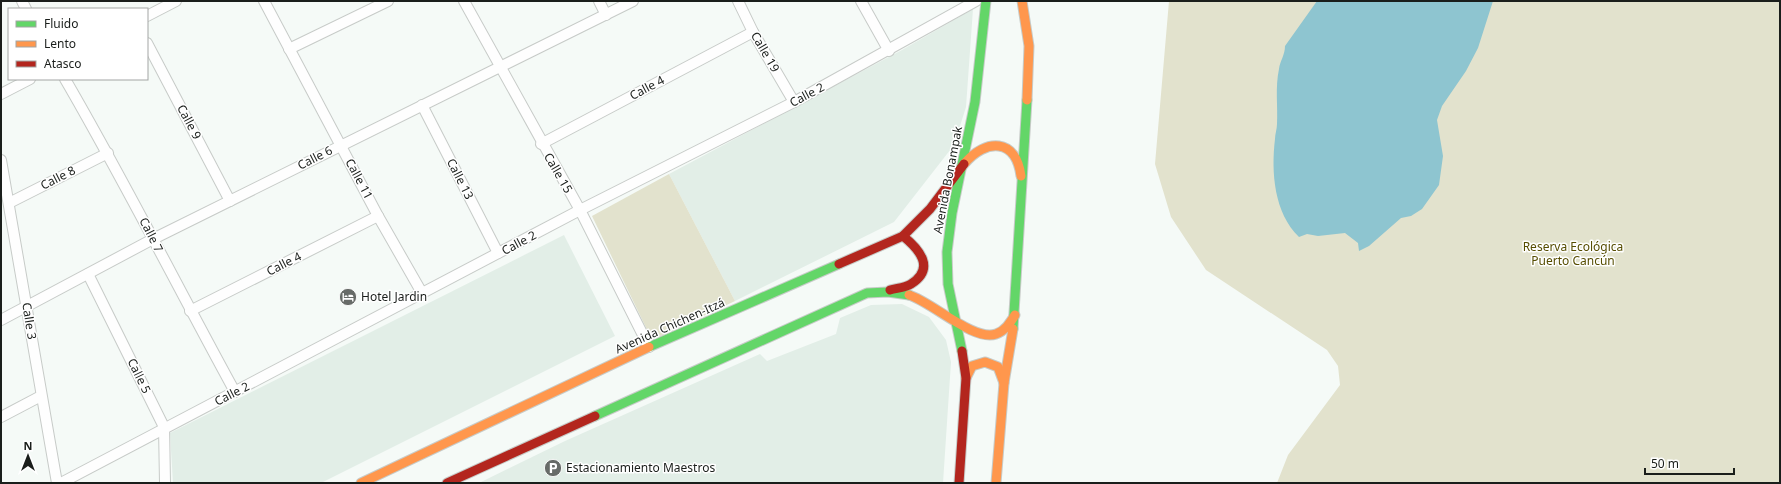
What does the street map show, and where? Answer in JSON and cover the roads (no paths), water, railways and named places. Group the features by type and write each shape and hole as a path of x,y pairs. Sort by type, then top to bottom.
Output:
{"main road":[{"name":"Avenida Bonampak","path":"959,483 966,378 965,362 955,322 947,271 948,235 974,115 986,1"},
{"path":"996,483 1004,383 1015,315 1026,138 1029,46 1022,1"},
{"path":"964,161 973,153 987,146 1006,149 1016,156 1022,187"},
{"name":"Avenida Chichen-Itzá","path":"361,483 649,347 903,236 917,224 940,197 964,161"},
{"path":"447,483 867,293 885,291 910,284 921,276 923,267 922,255 915,246 903,236"},
{"path":"885,291 904,294 923,301 976,334 989,336 996,334 1008,327 1015,315"},
{"path":"966,378 972,366 985,362 998,367 1004,383"}],"street":[{"path":"148,15 176,1"},
{"name":"Calle 11","path":"264,1 378,216 422,293"},
{"path":"289,50 388,1"},
{"name":"Calle 15","path":"464,1 541,144 580,210 649,347"},
{"path":"599,1 606,14"},
{"name":"Calle 6","path":"1,320 27,308 153,239 633,1"},
{"name":"Calle 19","path":"738,1 753,32 794,102"},
{"path":"861,1 889,51"},
{"name":"Calle 2","path":"61,483 164,427 236,392 580,210 794,102 889,51 976,1"},
{"name":"Calle 4","path":"541,144 753,32"},
{"name":"Calle 9","path":"148,45 230,201"},
{"path":"1,94 28,80"},
{"name":"Calle 7","path":"66,80 108,153 190,311 236,392"},
{"name":"Calle 13","path":"422,105 498,253"},
{"name":"Calle 8","path":"9,203 108,153"},
{"name":"Calle 3","path":"1,160 57,483"},
{"name":"Calle 4","path":"190,311 378,216"},
{"name":"Calle 5","path":"88,274 164,427 166,483"},
{"path":"1,417 41,396"}],"water":[{"path":"1317,1 1493,1 1478,48 1466,71 1442,106 1437,120 1443,156 1439,185 1422,209 1411,216 1401,218 1369,246 1359,251 1358,243 1345,233 1318,236 1307,234 1299,237 1284,216 1276,191 1274,178 1274,152 1277,126 1277,83 1280,66 1285,46"}],"place":[{"name":"Hotel Jardin","path":"348,297"},
{"name":"Estacionamiento Maestros","path":"553,468"}],"park label":[{"name":"Reserva Ecológica Puerto Cancún","path":"1573,254"}]}
